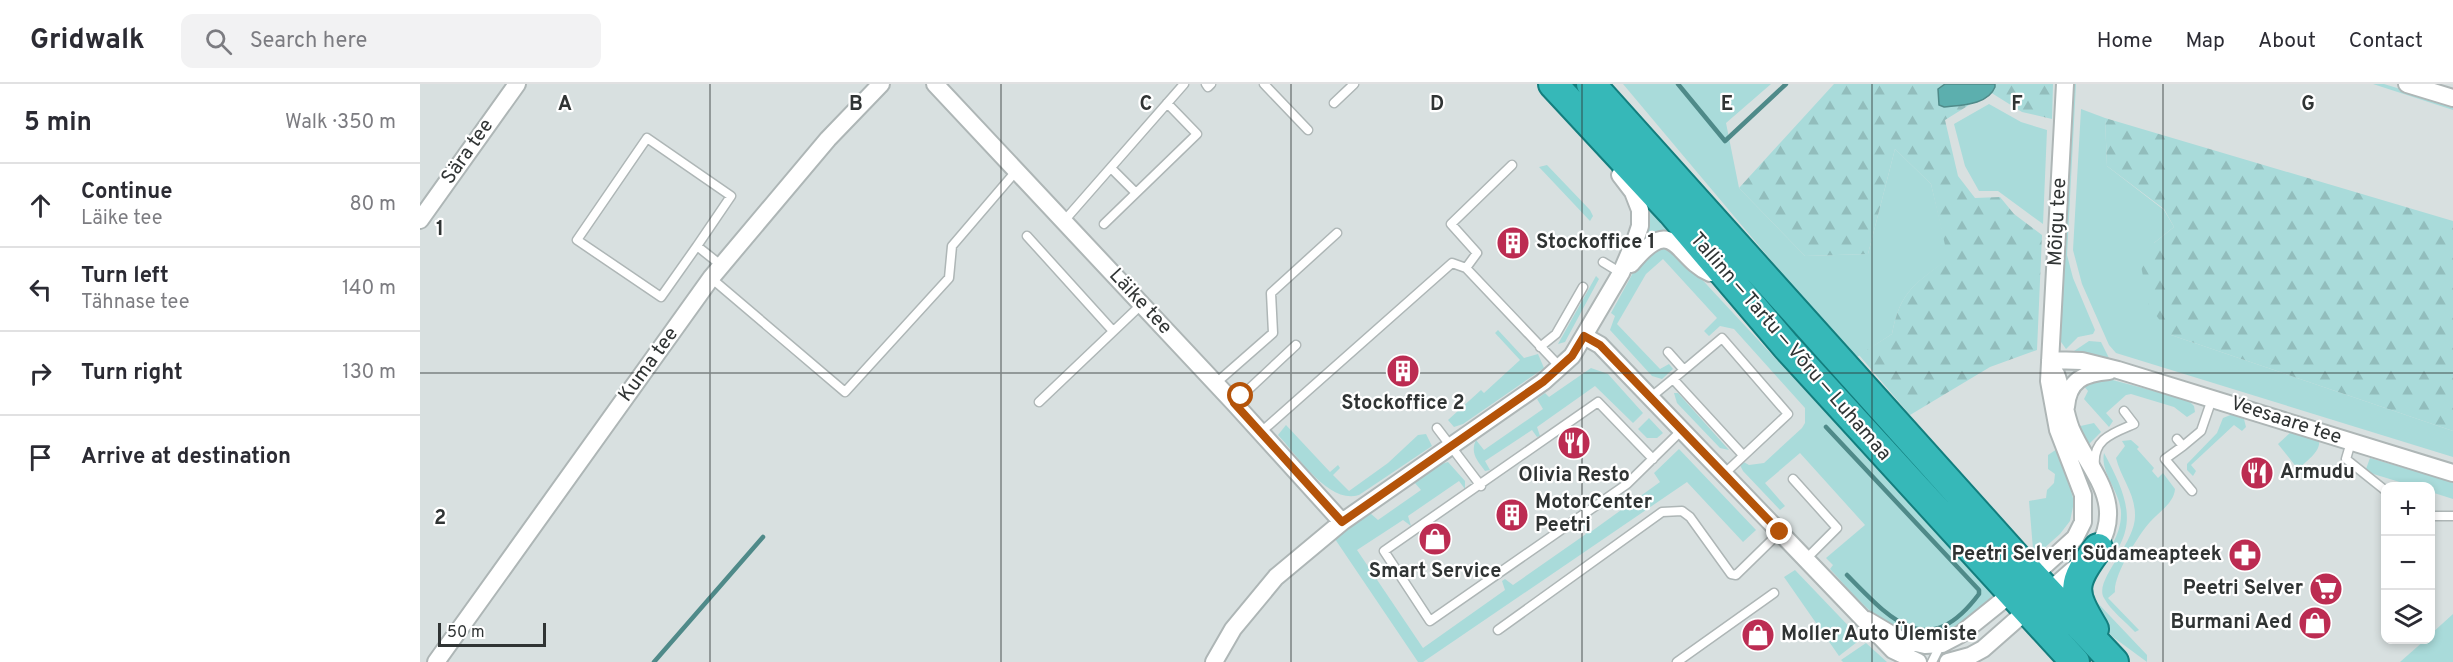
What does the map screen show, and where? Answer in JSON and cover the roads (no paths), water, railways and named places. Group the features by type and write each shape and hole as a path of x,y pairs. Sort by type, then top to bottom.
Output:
{"highway":[{"name":"Tallinn — Tartu — Võru — Luhamaa","path":"1553,84 1672,212 1728,280 2075,662"},
{"name":"Tallinn — Tartu — Võru — Luhamaa","path":"1591,84 2113,661"},
{"path":"2098,548 2077,580 2077,591 2079,603 2113,661"}],"street":[{"name":"Sära tee","path":"420,220 517,84"},
{"name":"Kuma tee","path":"436,662 716,272 828,139 881,84"},
{"name":"Läike tee","path":"935,84 1216,383 1342,522"},
{"name":"Mõigu tee","path":"2041,584 2075,538 2084,512 2083,495 2058,430 2051,400 2050,360 2065,84"},
{"path":"2407,84 2453,98"},
{"path":"1214,662 1233,629 1276,577 1342,522 1561,368 1584,336 1622,273 1640,226 1640,210 1629,185 1593,143 1583,117"},
{"path":"1622,273 1645,247 1659,240 1668,241 1681,248 1704,270 1728,280"},
{"path":"1584,336 1600,345 1652,397 1867,620 1893,650 1910,661 1918,662"},
{"name":"Mõigu tee","path":"2041,584 2098,548 2107,533 2109,511 2095,472 2086,460 2066,411 2058,378 2050,360"},
{"name":"Veesaare tee","path":"2050,360 2082,362 2118,370 2453,473"},
{"name":"Veesaare tee","path":"2066,411 2069,388 2075,381 2085,375 2118,370"},
{"path":"1948,662 1970,657 1983,649 2019,603 2041,584"},
{"path":"1867,620 1899,639 1925,645 1942,644 2019,603 2041,584"},
{"path":"420,658 428,662"}],"lane":[{"path":"1064,221 1184,84"},
{"path":"1206,84 1208,87 1211,84"},
{"path":"1264,84 1308,130"},
{"path":"1334,103 1354,84"},
{"path":"1104,224 1197,134 1167,104"},
{"path":"647,138 731,196 697,246 661,297 577,240 647,138"},
{"path":"1466,268 1477,253 1450,224 1512,165"},
{"path":"1111,168 1136,193"},
{"path":"697,246 716,272 845,392 949,278 951,246 1017,170"},
{"path":"1216,383 1273,333 1271,293 1337,233"},
{"path":"1027,236 1113,331"},
{"path":"1603,262 1622,273"},
{"path":"1261,432 1452,263 1466,268 1561,368"},
{"path":"1540,348 1556,334 1583,287"},
{"path":"1039,402 1142,304"},
{"path":"1652,397 1722,338 1788,414 1742,454 1725,473"},
{"path":"1234,403 1296,345"},
{"path":"1668,352 1684,370"},
{"path":"1673,379 1742,454"},
{"path":"2192,491 2165,459 2180,442 2201,431 2212,399"},
{"path":"1653,459 1598,402 1481,486 1384,551 1430,621 1627,484 1653,459 1683,430"},
{"path":"2095,472 2094,456 2098,444 2109,435 2134,424 2124,411"},
{"path":"1437,429 1481,486"},
{"path":"2351,442 2346,459 2381,488"},
{"path":"1792,479 1837,528 1806,559"},
{"path":"1498,630 1662,512 1682,512 1689,517 1731,574 1737,575 1780,532"},
{"path":"2435,516 2453,516"},
{"path":"1677,662 1774,593"},
{"path":"1932,662 1942,644"}],"waterway":[{"path":"1678,84 1725,141 1786,84"},
{"path":"1826,427 1979,590 1979,594 1961,615 1943,626 1927,630 1911,627 1895,619 1879,607 1847,575"},
{"path":"654,662 763,537"}],"place":[{"name":"Stockoffice 1","path":"1513,243"},
{"name":"Stockoffice 2","path":"1403,371"},
{"name":"Olivia Resto","path":"1574,443"},
{"name":"Armudu","path":"2257,473"},
{"name":"MotorCenter Peetri","path":"1512,515"},
{"name":"Smart Service","path":"1435,539"},
{"name":"Peetri Selveri Südameapteek","path":"2245,555"},
{"name":"Peetri Selver","path":"2326,589"},
{"name":"Burmani Aed","path":"2315,623"},
{"name":"Moller Auto Ülemiste","path":"1758,635"}]}
